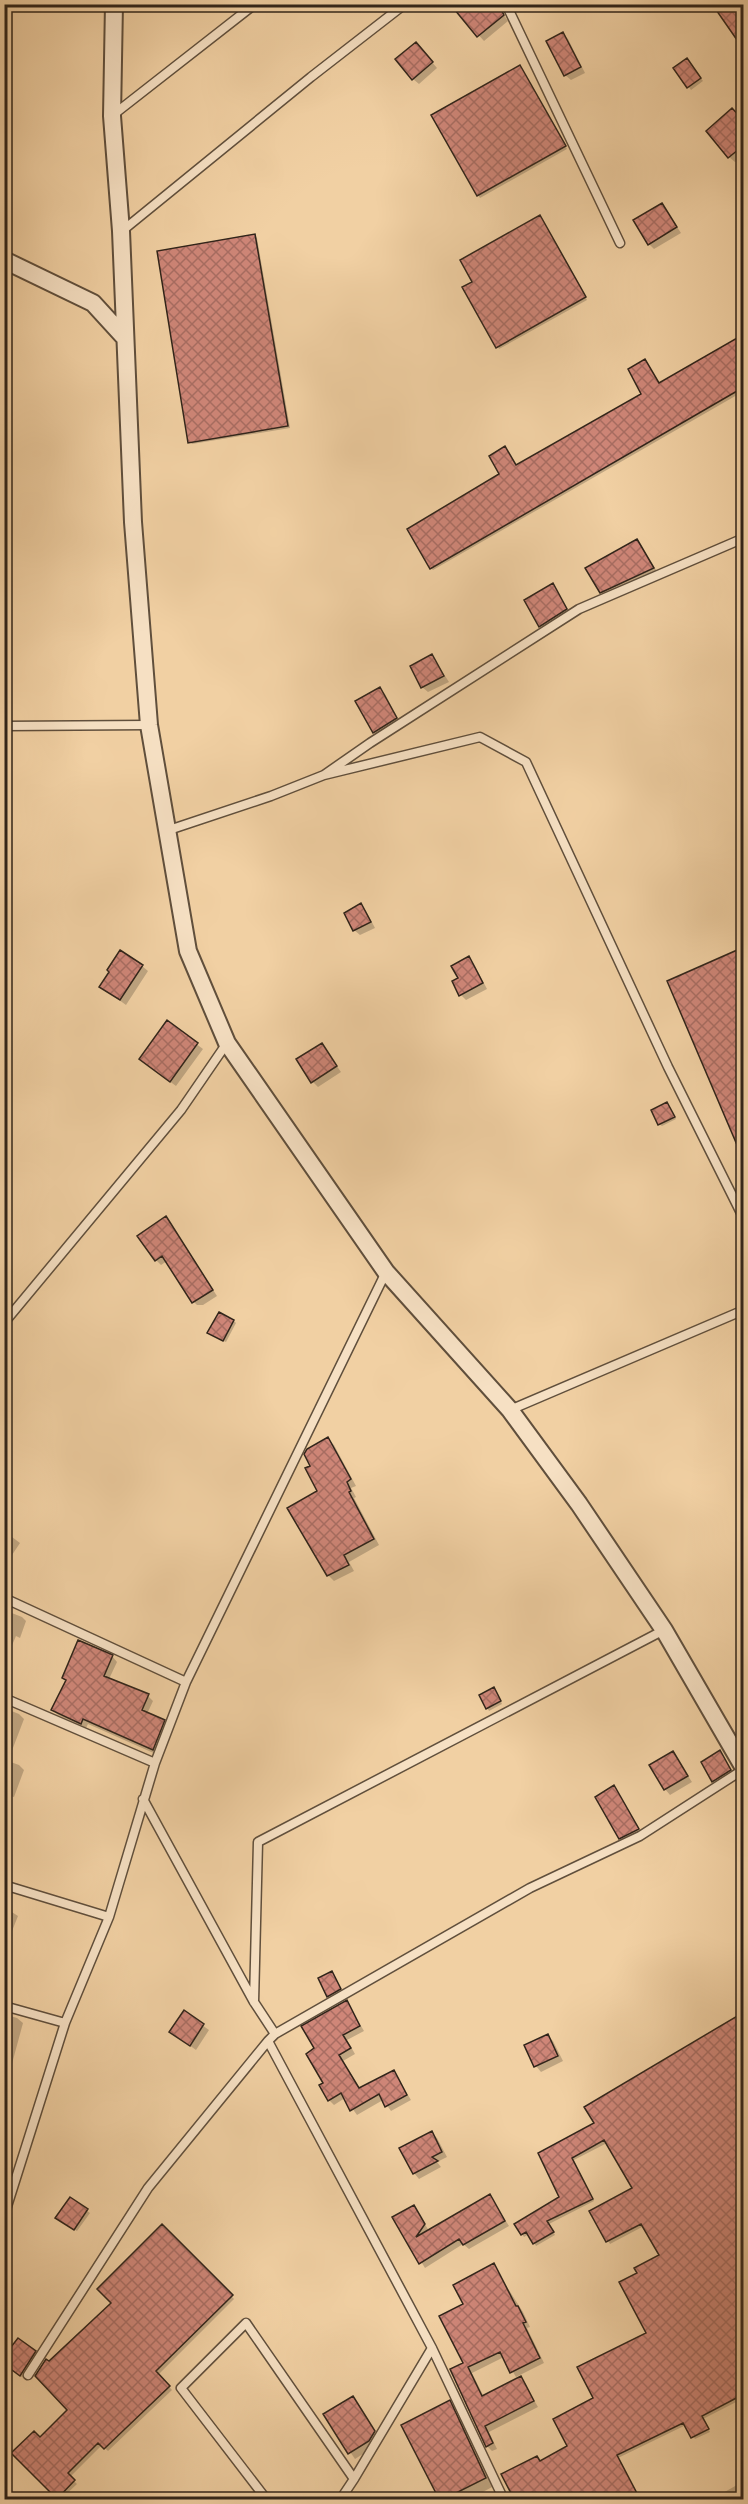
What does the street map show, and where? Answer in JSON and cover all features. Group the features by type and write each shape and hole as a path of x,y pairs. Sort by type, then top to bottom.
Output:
{"street":[{"path":"114,4 112,116 121,231 133,522 149,725 169,830 188,951 227,1043 386,1272 510,1410 579,1504 664,1630 744,1768"},
{"path":"4,260 93,303 125,338"}],"lane":[{"path":"112,116 255,4"},
{"path":"121,231 405,4"},
{"path":"506,4 620,243"},
{"path":"324,775 579,609 744,538"},
{"path":"4,726 149,725"},
{"path":"169,830 271,796 324,775 480,736 526,762 668,1067 744,1219"},
{"path":"4,1323 181,1110 227,1043"},
{"path":"4,2216 65,2023 109,1917 143,1799 186,1682 386,1272"},
{"path":"510,1410 744,1310"},
{"path":"4,1598 186,1682"},
{"path":"254,2002 258,1842 664,1630"},
{"path":"4,1698 155,1763"},
{"path":"28,2375 148,2188 275,2034 530,1887 640,1836 744,1768"},
{"path":"143,1799 254,2002 275,2034"},
{"path":"4,1885 109,1917"},
{"path":"4,2006 65,2023"},
{"path":"268,2041 432,2348 504,2499"},
{"path":"267,2499 181,2388 246,2323 354,2479"},
{"path":"340,2499 432,2348"}],"building":[{"path":"450,4 498,4 504,15 477,37"},
{"path":"712,4 744,4 744,50"},
{"path":"563,32 581,67 564,76 546,41"},
{"path":"416,42 433,62 412,80 395,59"},
{"path":"687,58 701,78 687,88 673,68"},
{"path":"520,65 566,146 477,196 431,115"},
{"path":"732,108 744,121 744,145 728,158 706,131"},
{"path":"662,203 677,227 648,245 633,220"},
{"path":"540,215 586,297 496,348 462,287 472,282 460,260"},
{"path":"255,234 288,426 188,443 157,251"},
{"path":"744,334 744,387 430,569 407,529 499,474 489,456 505,446 516,465 641,394 628,369 645,359 659,383"},
{"path":"637,539 654,568 600,593 585,568"},
{"path":"553,583 567,609 539,627 524,600"},
{"path":"432,654 444,676 421,688 410,666"},
{"path":"380,687 397,718 373,733 355,701"},
{"path":"361,903 371,922 353,931 344,913"},
{"path":"744,947 744,1159 743,1159 667,981"},
{"path":"120,950 143,965 120,1000 99,987"},
{"path":"469,956 483,983 459,996 452,981 458,978 451,966"},
{"path":"167,1020 198,1043 170,1082 139,1059"},
{"path":"322,1043 337,1066 311,1083 296,1059"},
{"path":"667,1102 675,1117 658,1125 651,1110"},
{"path":"166,1216 213,1290 192,1303 162,1256 155,1261 137,1236"},
{"path":"219,1312 234,1320 223,1341 207,1333"},
{"path":"328,1437 351,1479 347,1482 351,1491 349,1492 374,1539 344,1555 349,1565 327,1576 287,1508 317,1491 305,1468 310,1466 304,1454 307,1449"},
{"path":"78,1640 113,1655 104,1676 149,1694 142,1710 165,1720 153,1750 83,1719 81,1724 51,1710 66,1680 62,1678"},
{"path":"494,1687 501,1701 486,1709 479,1695"},
{"path":"720,1750 731,1770 712,1782 701,1762"},
{"path":"673,1751 688,1776 664,1790 649,1765"},
{"path":"614,1785 639,1829 619,1839 595,1797"},
{"path":"332,1971 341,1989 327,1997 318,1978"},
{"path":"347,2000 360,2026 343,2035 351,2048 339,2055 359,2088 394,2070 407,2095 385,2107 379,2094 350,2111 341,2093 328,2101 319,2085 323,2083 306,2054 314,2048 301,2026"},
{"path":"184,2010 204,2024 190,2046 169,2032"},
{"path":"744,2012 744,2394 702,2416 709,2429 691,2438 683,2423 617,2455 640,2499 514,2499 501,2474 537,2456 540,2461 567,2446 553,2419 593,2398 577,2367 646,2333 619,2282 637,2273 634,2268 659,2255 641,2224 606,2242 589,2211 632,2188 604,2140 572,2158 593,2199 547,2221 554,2232 533,2244 526,2232 521,2235 514,2224 559,2197 538,2153 594,2123 584,2107"},
{"path":"548,2034 558,2056 534,2067 524,2045"},
{"path":"432,2131 442,2152 432,2157 438,2161 413,2174 399,2148"},
{"path":"490,2194 505,2221 463,2245 459,2239 419,2264 392,2217 414,2205 425,2224 416,2237"},
{"path":"70,2197 88,2209 74,2230 55,2218"},
{"path":"162,2224 233,2295 156,2371 170,2386 104,2449 98,2443 68,2473 75,2480 57,2499 11,2453 34,2431 40,2437 67,2410 35,2376 46,2359 49,2361 111,2303 97,2289"},
{"path":"494,2263 526,2322 523,2323 540,2358 510,2373 500,2352 468,2367 482,2396 521,2376 534,2401 485,2426 493,2443 486,2447 450,2369 463,2363 439,2316 463,2304 453,2285"},
{"path":"18,2338 36,2351 20,2376 4,2364 4,2356"},
{"path":"353,2396 375,2431 369,2441 348,2454 323,2414"},
{"path":"450,2400 486,2478 444,2499 439,2499 401,2425"}]}
